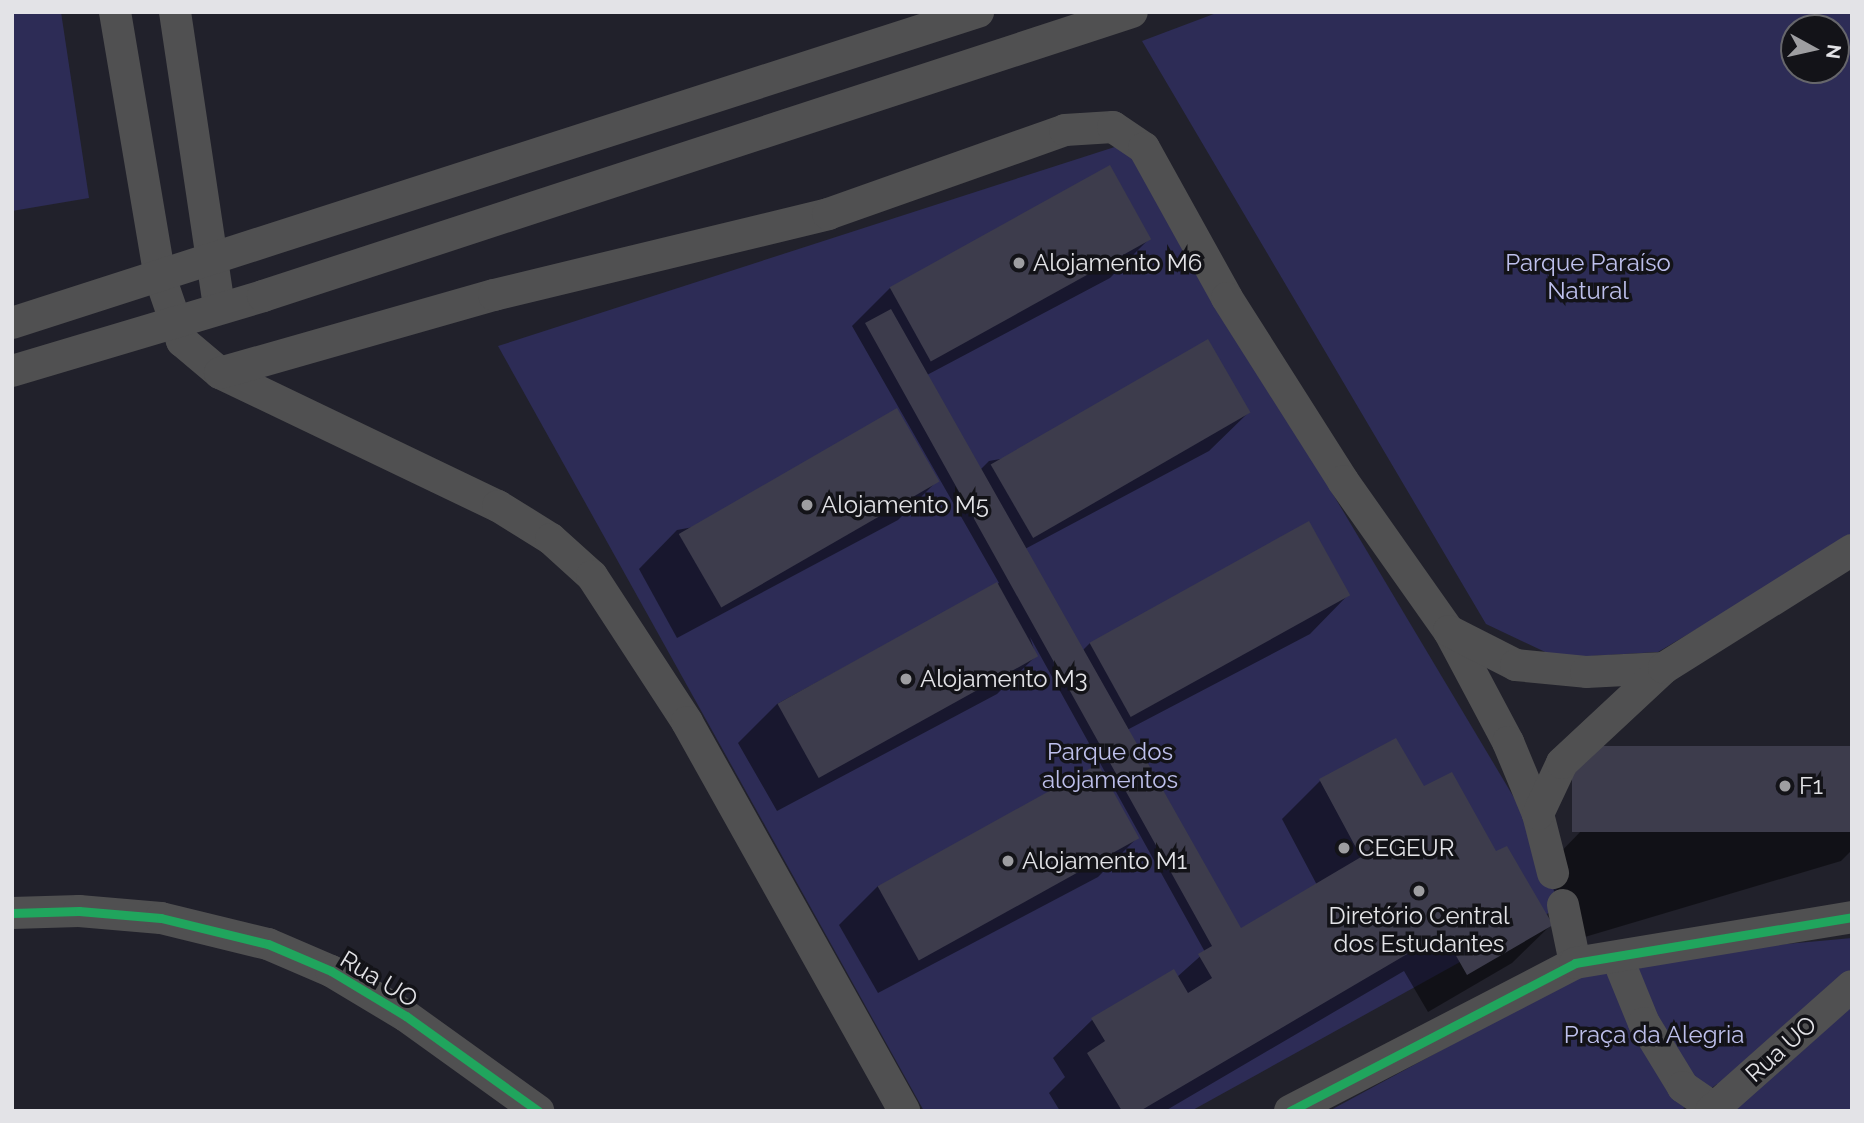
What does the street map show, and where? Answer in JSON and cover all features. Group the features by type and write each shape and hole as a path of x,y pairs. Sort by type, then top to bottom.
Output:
{"street":[{"path":"116,12 160,277 172,321 191,351 220,373 498,506 551,539 592,576 687,722 904,1111"},
{"path":"175,12 219,307"},
{"path":"12,323 978,12"},
{"path":"12,371 219,307 1132,12"},
{"path":"220,373 494,295 828,214 1065,130 1114,127 1144,148 1227,298 1343,481 1449,631 1508,742 1538,814 1553,873"},
{"path":"1538,814 1562,763 1664,668 1852,550"},
{"path":"1449,631 1516,665 1586,672 1664,668"},
{"path":"1563,905 1575,963"},
{"name":"Rua UO","path":"12,913 79,911 161,918 268,944 331,971 406,1016 538,1111"},
{"path":"1290,1111 1575,963 1852,918"},
{"path":"1617,957 1644,1023 1683,1087 1715,1110"},
{"name":"Rua UO","path":"1715,1110 1852,986"}],"shaded area":[{"path":"12,12 1852,12 1852,1111 12,1111"}],"green space":[{"path":"12,12 61,12 89,198 12,211"},
{"name":"Parque Paraíso Natural","path":"1219,12 1852,12 1852,537 1658,652 1558,658 1486,624 1142,41"},
{"name":"Parque dos alojamentos","path":"1124,144 1528,821 1563,905 1191,1111 924,1111 498,346"},
{"name":"Praça da Alegria","path":"1852,938 1852,969 1726,1077 1852,988 1852,1111 1739,1111 1717,1084 1680,1111 1329,1111 1580,975 1712,951"}],"building":[{"name":"Alojamento M6","path":"1110,165 1151,239 931,362 890,287"},
{"name":"Diretório Central dos Estudantes","path":"891,309 1241,928 1361,857 1319,779 1396,738 1424,786 1452,772 1496,851 1507,846 1553,925 1467,975 1443,933 1140,1111 1122,1111 1087,1053 1105,1041 1091,1018 1174,969 1188,993 1212,978 1198,954 1212,946 865,323"},
{"path":"1208,339 1250,413 1033,538 991,464"},
{"name":"Alojamento M5","path":"897,408 940,482 721,608 679,534"},
{"path":"1309,521 1350,595 1131,717 1089,643"},
{"name":"Alojamento M3","path":"997,582 1038,656 819,778 777,704"},
{"path":"1572,746 1852,746 1852,832 1572,832"},
{"name":"Alojamento M1","path":"1098,764 1139,838 919,961 878,886"}],"cycle path":[{"path":"12,913 79,911 161,918 268,944 331,971 406,1016 538,1111"},
{"path":"1290,1111 1575,963 1852,917"}],"place":[{"name":"Alojamento M6","path":"1019,263"},
{"name":"Alojamento M5","path":"807,505"},
{"name":"Alojamento M3","path":"906,679"},
{"name":"F1","path":"1785,786"},
{"name":"CEGEUR","path":"1344,848"},
{"name":"Alojamento M1","path":"1008,861"},
{"name":"Diretório Central dos Estudantes","path":"1419,891"}]}
